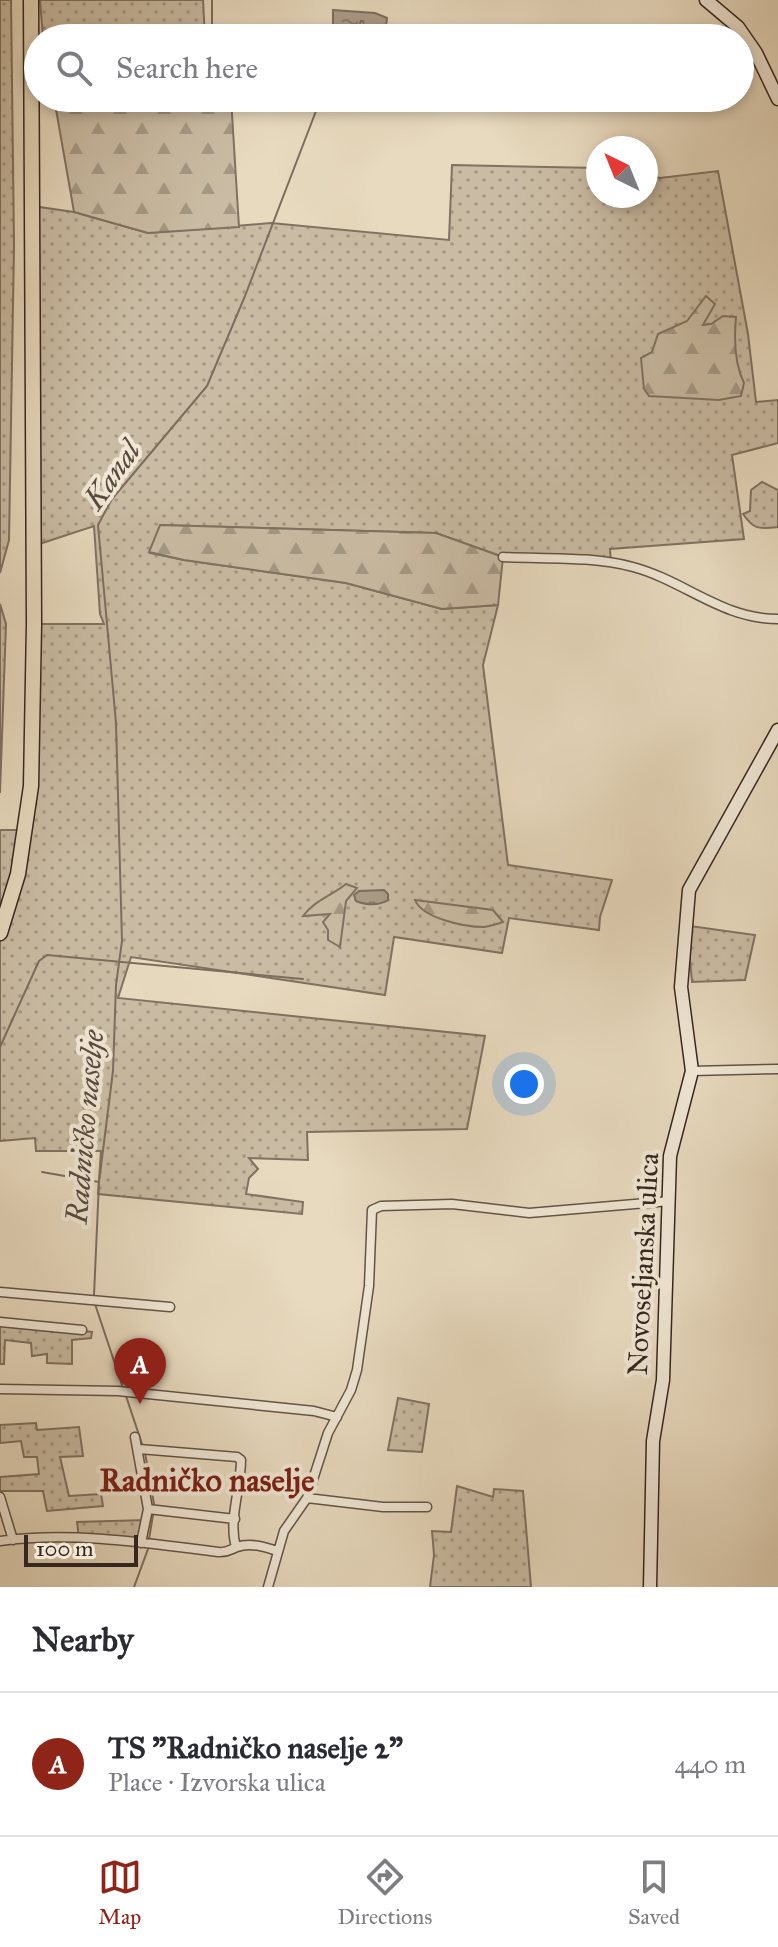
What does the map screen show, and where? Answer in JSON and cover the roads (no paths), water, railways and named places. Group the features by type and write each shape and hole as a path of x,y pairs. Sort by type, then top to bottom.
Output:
{"main road":[{"path":"31,0 31,24"},
{"path":"706,0 734,24"},
{"path":"754,50 778,99"},
{"path":"0,933 18,874 31,786 34,624 32,112"},
{"name":"Novoseljanska ulica","path":"650,1587 653,1441 663,1380 670,1156 692,1071 681,987 689,890 778,730"}],"street":[{"path":"503,557 627,566 677,584 726,610 747,617 778,619"},
{"path":"692,1071 778,1069"},
{"path":"268,1587 277,1551 290,1520 307,1498 328,1433 351,1390 360,1353 369,1286 372,1210 381,1206 452,1204 529,1213 670,1201"},
{"path":"0,1292 170,1307"},
{"path":"0,1322 82,1330"},
{"path":"0,1389 118,1391 314,1411 337,1417"},
{"path":"135,1437 148,1509 141,1543"},
{"path":"139,1449 212,1454 241,1460 235,1519 236,1547"},
{"path":"0,1497 13,1540"},
{"path":"307,1498 383,1507 427,1507"},
{"path":"148,1509 235,1519"},
{"path":"0,1541 141,1543 228,1553 236,1547 261,1546 277,1551"}],"water":[{"path":"333,10 375,13 387,18 386,24 364,24 361,21 360,24 333,24"},
{"path":"384,890 388,900 376,904 356,901 354,895 359,891"}],"waterway":[{"name":"Kanal","path":"212,0 212,24"},
{"name":"Kanal","path":"94,1295 99,1182 113,1071 116,985 122,941 116,723 98,525 112,499 207,386 316,112"},
{"name":"Radničko naselje","path":"0,1047 39,961 47,955 303,979"},
{"path":"42,1172 99,1182"},
{"name":"Radničko naselje","path":"95,1304 123,1388"},
{"name":"Radničko naselje","path":"126,1396 142,1444"},
{"name":"Radničko naselje","path":"145,1453 154,1504"},
{"name":"Radničko naselje","path":"149,1539 153,1515"},
{"name":"Radničko naselje","path":"134,1587 148,1549"}],"place":[{"name":"TS \"Radničko naselje 2\"","path":"140,1404"}],"district":[{"name":"Radničko naselje","path":"207,1480"}]}
